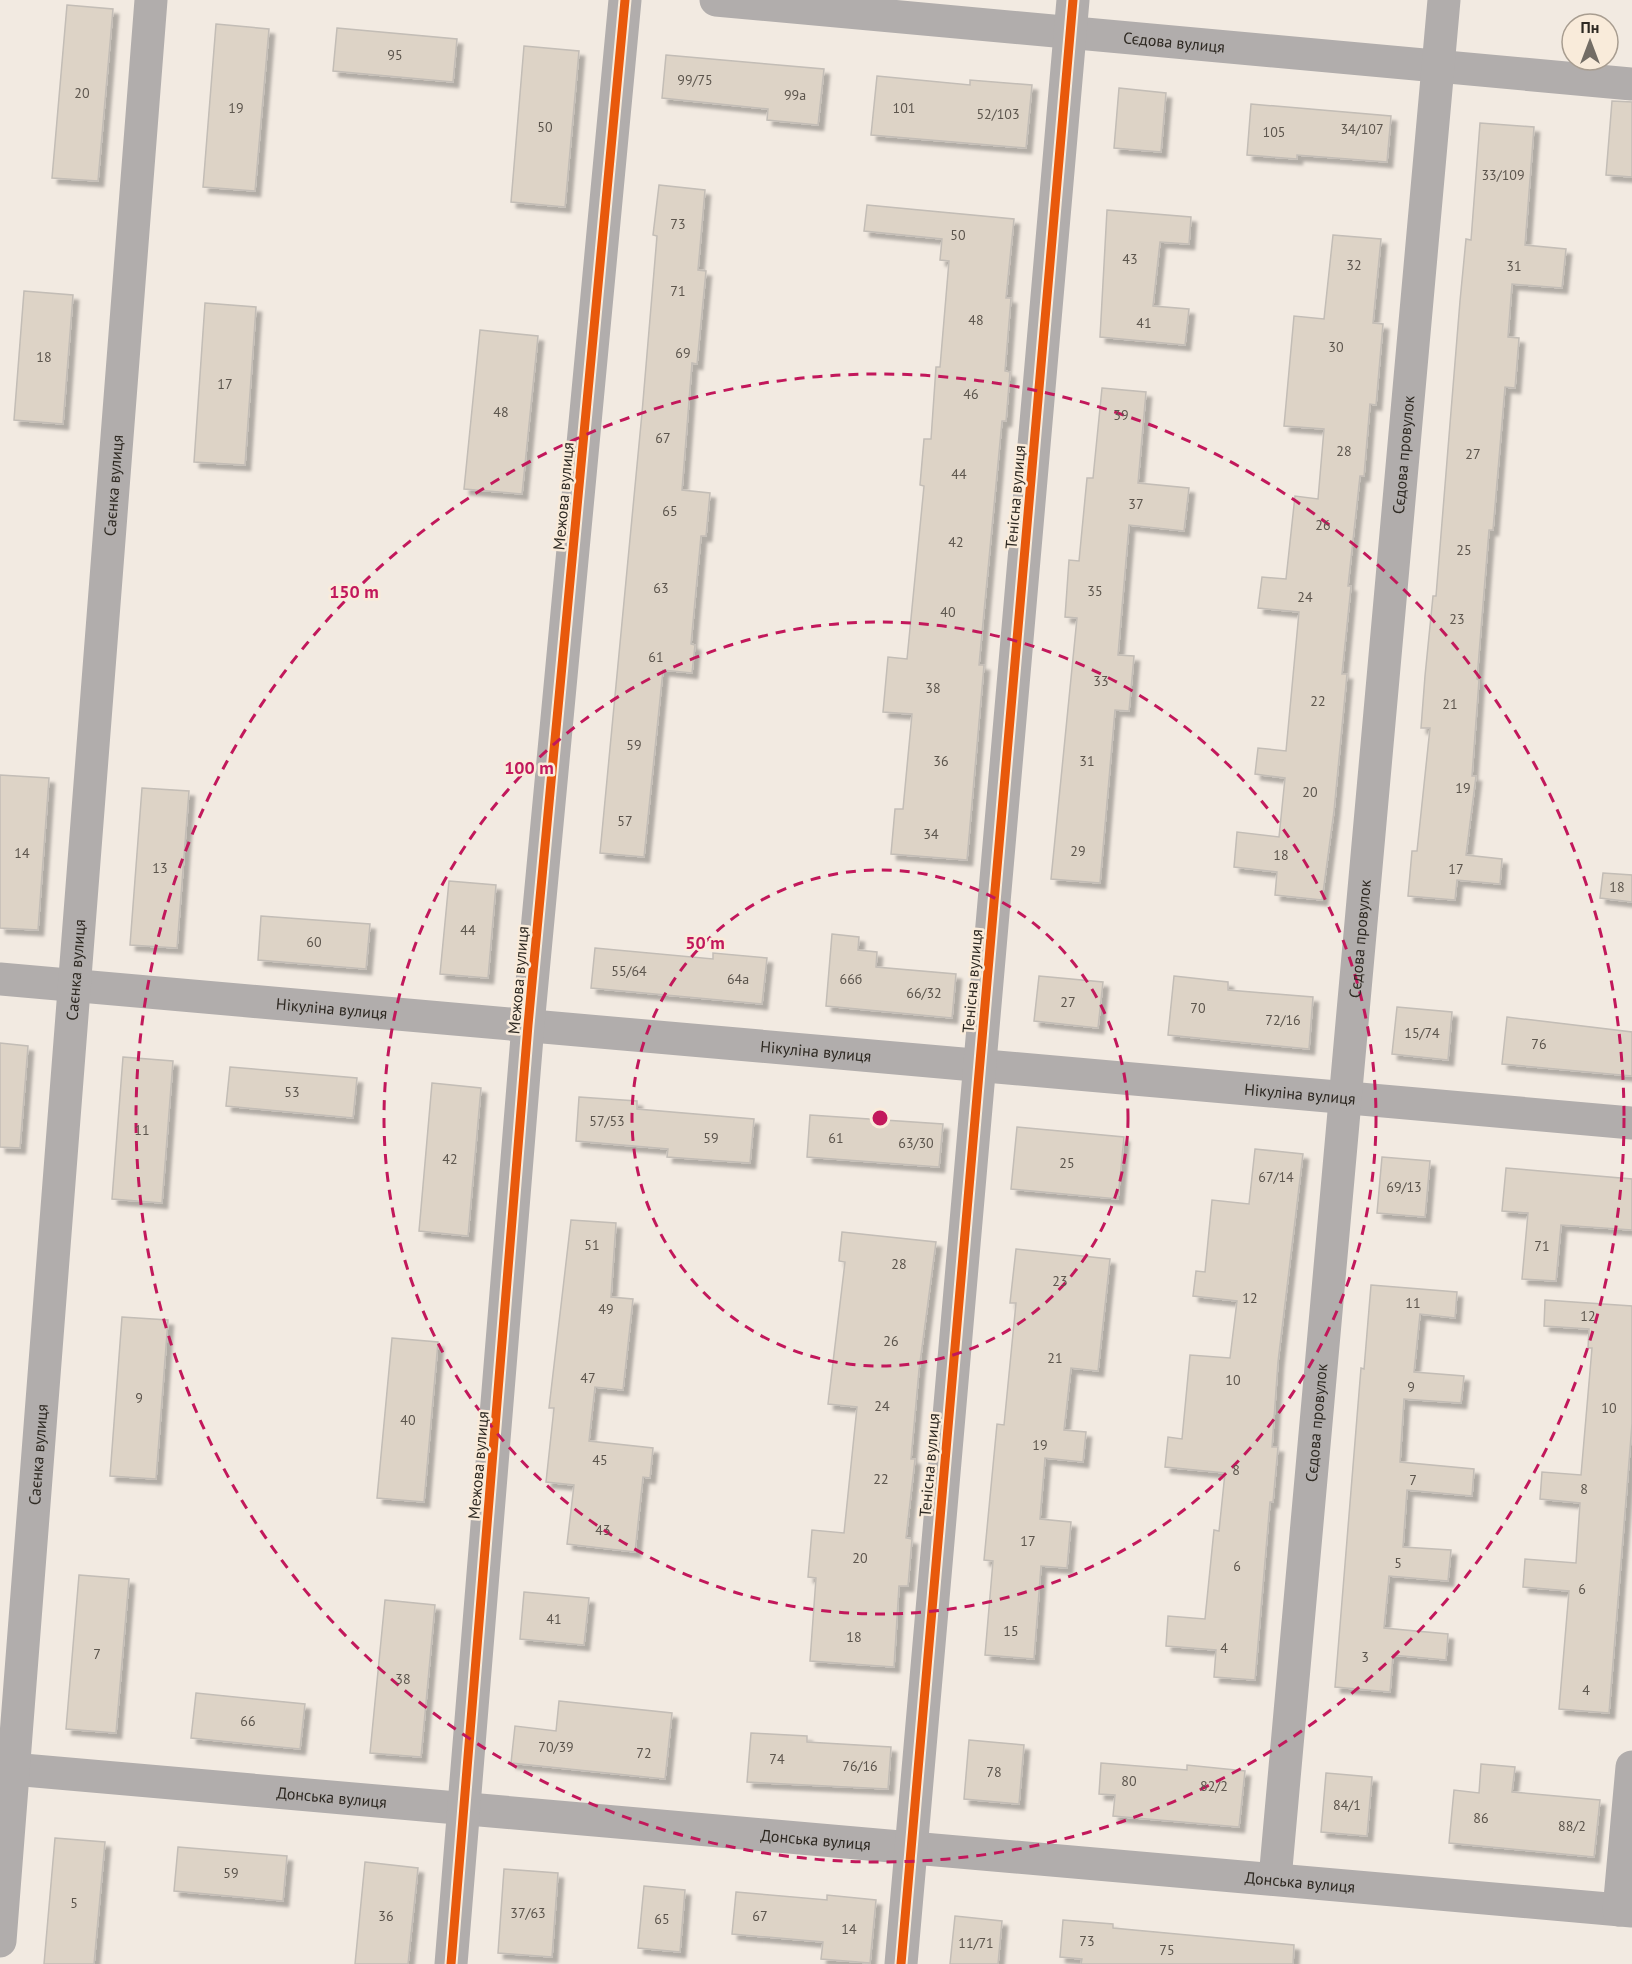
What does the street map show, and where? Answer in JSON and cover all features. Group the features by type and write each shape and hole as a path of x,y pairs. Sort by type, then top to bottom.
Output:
{"street":[{"name":"Саєнка вулиця","path":"0,1941 7,1769 75,986 151,0"},
{"name":"Межова вулиця","path":"451,1964 528,1025 625,0"},
{"name":"Сєдова вулиця","path":"716,0 1632,84"},
{"name":"Тенісна вулиця","path":"901,1964 1073,0"},
{"name":"Сєдова провулок","path":"1275,1879 1444,0"},
{"name":"Нікуліна вулиця","path":"0,979 1632,1123"},
{"path":"1625,1910 1632,1767"},
{"name":"Донська вулиця","path":"7,1769 1625,1910"}],"building":[{"path":"67,5 113,9 98,181 52,178"},
{"path":"216,24 269,29 255,191 203,187"},
{"path":"337,28 457,39 453,82 333,71"},
{"path":"524,46 579,51 565,207 511,202"},
{"path":"666,55 824,69 818,125 767,120 768,109 662,98"},
{"path":"877,76 970,85 970,80 1032,85 1026,148 871,135"},
{"path":"1119,88 1166,93 1161,152 1114,148"},
{"path":"1612,101 1632,102 1632,177 1606,175"},
{"path":"1251,104 1391,116 1387,162 1297,155 1297,159 1247,155"},
{"path":"1480,123 1534,127 1525,245 1566,249 1562,288 1512,284 1508,337 1519,338 1515,388 1505,387 1493,530 1489,530 1477,679 1479,680 1472,776 1476,776 1466,855 1502,859 1500,884 1457,880 1455,900 1408,896 1412,851 1417,851 1430,728 1421,728 1425,676 1433,596 1436,596 1460,301 1466,239 1471,240"},
{"path":"659,185 705,190 698,270 706,271 697,364 692,363 682,490 710,493 706,536 701,536 691,644 695,645 692,673 663,670 644,857 600,853 642,413 657,236 653,235"},
{"path":"867,205 1014,219 1006,298 1011,298 1005,371 1010,372 1006,421 1002,421 979,665 984,665 967,860 891,854 895,809 903,809 912,714 883,712 888,657 907,659 924,486 920,485 924,439 931,439 936,367 940,367 949,261 940,260 942,239 864,231"},
{"path":"1107,210 1191,217 1189,244 1160,242 1153,306 1189,309 1185,345 1100,337"},
{"path":"1333,235 1381,239 1373,323 1383,324 1376,405 1370,404 1364,476 1360,476 1348,586 1351,586 1342,674 1347,674 1334,811 1322,900 1275,895 1277,872 1234,867 1237,832 1279,837 1285,778 1255,774 1258,748 1286,751 1299,612 1258,608 1262,577 1286,579 1295,496 1318,499 1324,429 1284,426 1294,316 1324,319"},
{"path":"24,291 73,295 63,424 14,420"},
{"path":"205,303 256,307 245,465 194,462"},
{"path":"480,330 538,336 522,494 464,489"},
{"path":"1102,388 1146,392 1138,483 1189,488 1184,531 1129,525 1118,655 1134,656 1129,711 1115,710 1100,883 1051,879 1077,618 1065,617 1069,560 1079,561 1087,478 1093,478"},
{"path":"0,775 49,778 38,930 0,928"},
{"path":"142,788 189,791 177,948 130,945"},
{"path":"1603,873 1632,875 1632,902 1600,898"},
{"path":"449,881 496,885 488,978 440,974"},
{"path":"261,916 370,924 366,969 258,960"},
{"path":"832,934 859,937 858,950 877,952 876,967 956,974 952,1018 826,1006"},
{"path":"595,948 713,959 713,953 767,958 762,1004 591,988"},
{"path":"1039,976 1103,982 1098,1028 1034,1021"},
{"path":"1174,976 1228,982 1228,990 1313,997 1309,1049 1168,1035"},
{"path":"1397,1007 1452,1012 1448,1060 1392,1054"},
{"path":"1507,1017 1632,1032 1632,1076 1502,1064"},
{"path":"0,1043 28,1046 20,1148 0,1147"},
{"path":"123,1057 173,1061 162,1203 112,1199"},
{"path":"230,1067 357,1078 353,1118 226,1106"},
{"path":"432,1083 481,1088 468,1236 419,1231"},
{"path":"579,1097 637,1101 637,1109 754,1119 750,1163 667,1157 668,1149 576,1141"},
{"path":"810,1115 943,1124 939,1167 807,1157"},
{"path":"1017,1127 1124,1137 1118,1199 1011,1189"},
{"path":"1255,1149 1303,1154 1278,1362 1272,1447 1278,1447 1273,1502 1270,1502 1255,1680 1214,1677 1216,1650 1166,1646 1168,1616 1205,1619 1214,1530 1219,1531 1225,1473 1165,1467 1168,1437 1182,1439 1190,1355 1230,1358 1237,1301 1193,1296 1196,1271 1205,1272 1212,1200 1249,1204"},
{"path":"1382,1157 1430,1161 1425,1217 1377,1213"},
{"path":"1506,1168 1632,1179 1632,1230 1561,1225 1556,1281 1522,1279 1528,1213 1502,1211"},
{"path":"571,1220 616,1223 611,1297 633,1299 623,1390 595,1387 589,1441 653,1448 650,1478 643,1477 635,1552 567,1544 574,1485 546,1482 554,1408 549,1408"},
{"path":"842,1232 936,1242 919,1370 911,1459 915,1459 906,1538 912,1539 908,1586 899,1586 894,1667 810,1661 816,1578 808,1577 812,1530 844,1533 857,1407 828,1404 845,1262 839,1261"},
{"path":"1016,1249 1110,1259 1098,1371 1071,1368 1064,1430 1086,1432 1083,1462 1045,1458 1040,1519 1071,1522 1067,1568 1041,1566 1034,1659 985,1655 993,1561 984,1560 997,1424 1004,1425 1016,1303 1010,1303"},
{"path":"1371,1285 1457,1292 1455,1318 1420,1314 1414,1372 1464,1376 1461,1403 1404,1399 1400,1462 1474,1469 1472,1496 1407,1490 1403,1547 1451,1550 1448,1581 1389,1576 1384,1628 1448,1634 1446,1660 1393,1655 1390,1692 1335,1687 1361,1368 1364,1369"},
{"path":"1545,1300 1632,1306 1632,1424 1609,1713 1559,1709 1569,1591 1523,1587 1525,1559 1576,1563 1580,1503 1540,1499 1542,1472 1581,1475 1592,1348 1588,1348 1589,1329 1544,1326"},
{"path":"122,1317 168,1320 156,1479 110,1476"},
{"path":"392,1338 438,1342 424,1502 377,1498"},
{"path":"79,1575 129,1579 116,1733 66,1729"},
{"path":"524,1592 589,1598 584,1645 520,1639"},
{"path":"385,1600 435,1605 421,1757 370,1753"},
{"path":"196,1693 305,1704 300,1749 191,1738"},
{"path":"559,1701 672,1713 665,1779 511,1763 515,1726 556,1731"},
{"path":"751,1733 807,1736 807,1742 891,1747 888,1789 747,1782"},
{"path":"969,1740 1024,1745 1019,1804 964,1799"},
{"path":"1101,1763 1187,1770 1187,1765 1245,1771 1239,1827 1113,1816 1115,1795 1099,1794"},
{"path":"1481,1764 1515,1767 1512,1792 1600,1800 1594,1857 1449,1843 1454,1790 1479,1793"},
{"path":"1326,1773 1372,1777 1367,1836 1321,1832"},
{"path":"55,1838 105,1842 94,1964 44,1964"},
{"path":"178,1847 287,1856 283,1901 174,1891"},
{"path":"365,1862 418,1868 408,1964 355,1964"},
{"path":"504,1869 558,1873 552,1957 498,1953"},
{"path":"644,1886 685,1890 680,1952 638,1948"},
{"path":"736,1892 827,1900 827,1895 876,1900 870,1963 821,1959 823,1942 732,1934"},
{"path":"955,1916 1002,1921 998,1964 950,1964"},
{"path":"1063,1920 1113,1924 1113,1928 1294,1945 1293,1964 1081,1964 1082,1959 1060,1957"}],"cycle path":[{"path":"451,1964 528,1025 625,0"},
{"path":"901,1964 1073,0"}]}
